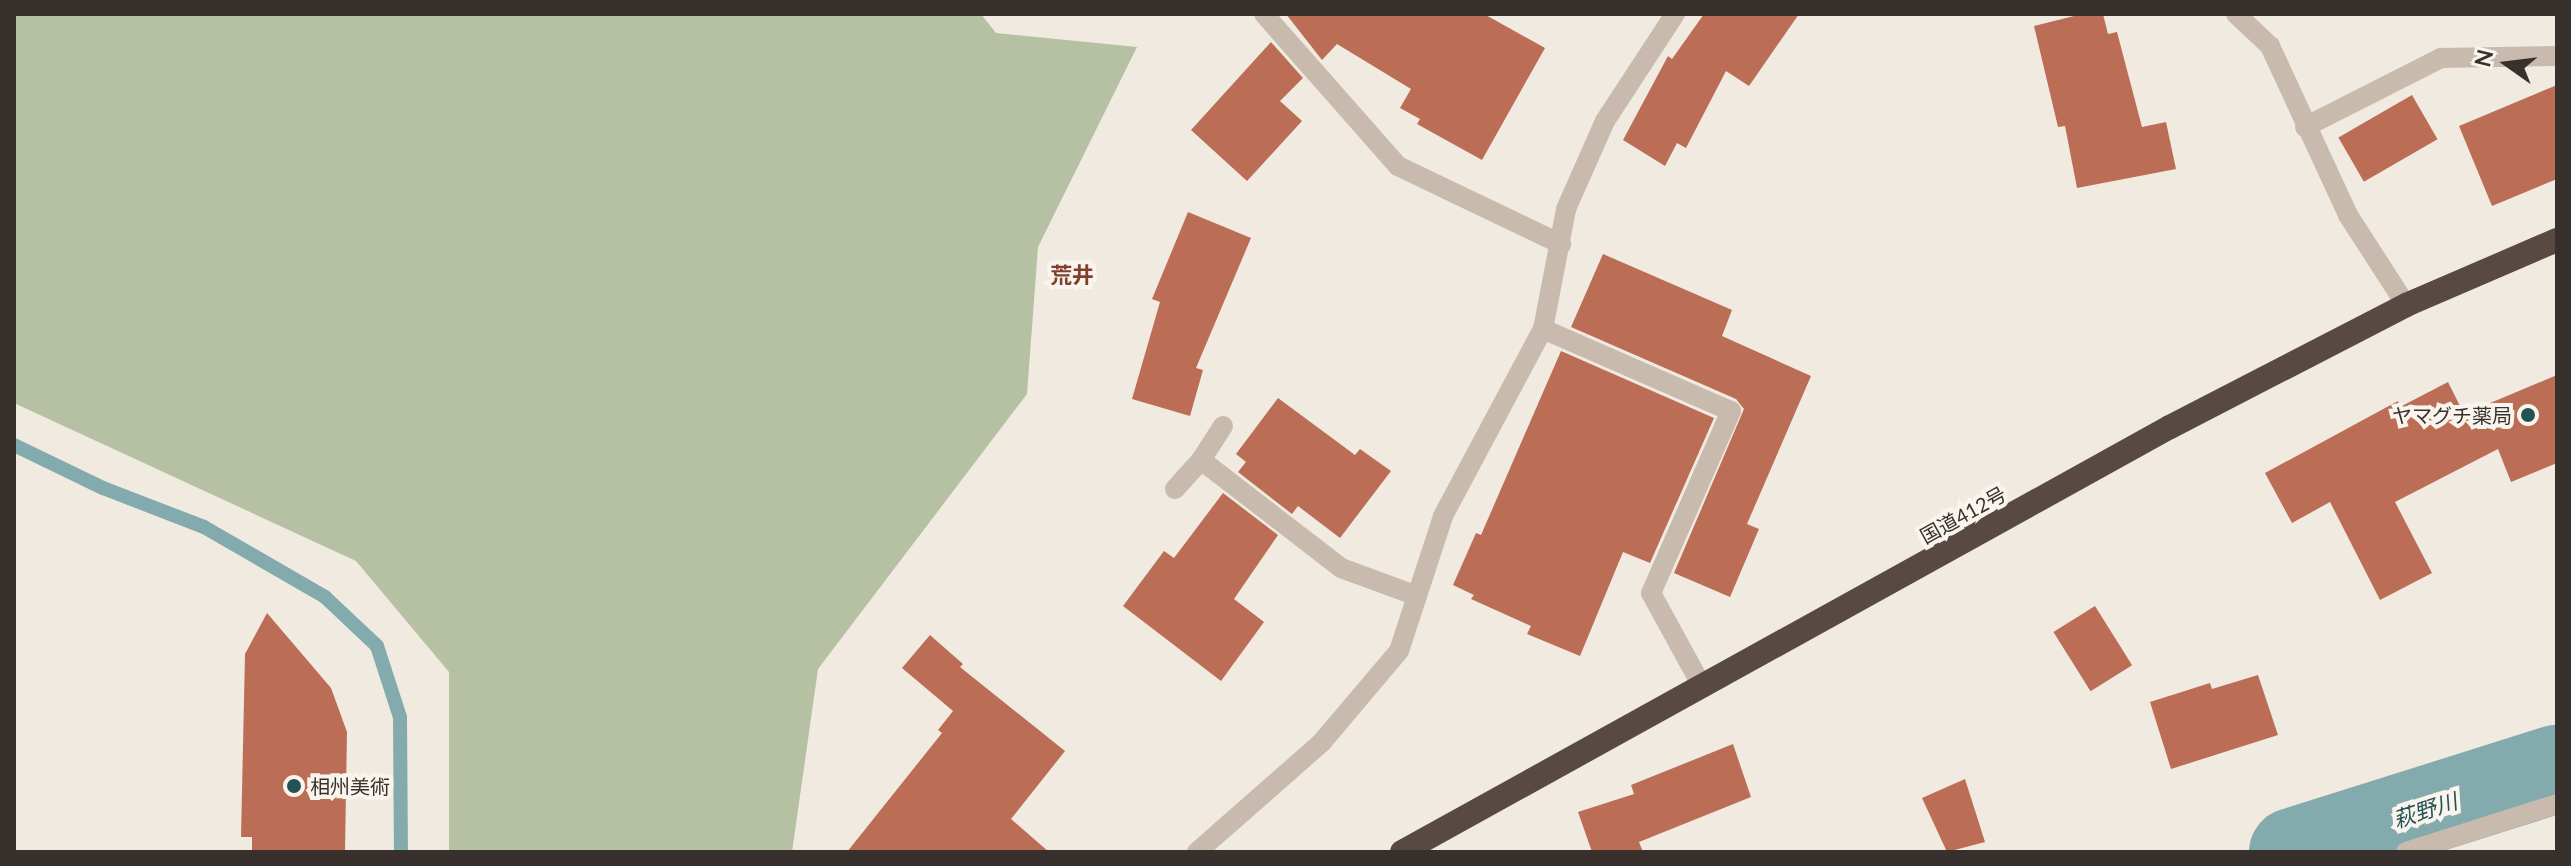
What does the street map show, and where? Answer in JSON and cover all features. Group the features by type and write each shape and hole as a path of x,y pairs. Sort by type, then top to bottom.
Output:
{"highway":[{"name":"国道412号","path":"1402,852 2170,427 2406,305 2557,240"}],"street":[{"path":"1264,14 1398,166 1561,244"},
{"path":"1197,852 1322,742 1399,651 1443,516 1543,329 1566,209 1605,121 1675,14"},
{"path":"2236,14 2270,46 2348,215 2406,305"},
{"path":"2305,127 2441,58 2557,56"},
{"path":"1543,329 1731,411 1651,593 1703,688"},
{"path":"1175,489 1201,460 1223,426"},
{"path":"1201,460 1341,568 1417,596"},
{"path":"2406,852 2557,804"}],"green space":[{"path":"14,14 981,14 996,33 1137,47 1038,247 1027,394 818,669 792,852 449,852 449,672 356,561 14,403"}],"building":[{"path":"1286,14 1484,14 1545,48 1482,160 1417,124 1420,119 1400,108 1411,89 1337,44 1322,60"},
{"path":"1704,14 1799,14 1749,86 1726,71 1686,148 1677,143 1665,166 1623,140 1668,56 1672,59"},
{"path":"2082,14 2103,14 2108,34 2117,32 2142,127 2166,122 2176,169 2077,188 2065,126 2058,127 2034,26"},
{"path":"1271,42 1303,78 1280,101 1302,121 1247,181 1191,130"},
{"path":"2557,85 2557,179 2492,206 2459,126"},
{"path":"2412,95 2438,139 2364,182 2338,138"},
{"path":"1188,212 1251,238 1196,368 1203,370 1190,416 1132,399 1160,302 1152,299"},
{"path":"1603,254 1732,310 1722,336 1811,376 1747,524 1759,529 1730,597 1674,573 1744,409 1736,399 1571,327"},
{"path":"1561,351 1714,418 1650,563 1623,552 1580,656 1527,634 1531,626 1471,599 1474,595 1453,585 1476,533 1481,535"},
{"path":"2557,375 2557,463 2511,482 2498,449 2395,502 2432,573 2380,600 2330,502 2292,523 2265,473 2398,401 2400,407 2448,382 2464,414"},
{"path":"1278,398 1355,455 1360,449 1391,471 1340,538 1298,506 1292,514 1238,472 1246,462 1236,454"},
{"path":"1223,493 1278,535 1234,599 1264,622 1221,681 1123,606 1164,551 1174,558"},
{"path":"2095,606 2132,665 2091,691 2053,632"},
{"path":"267,613 331,688 347,732 345,852 252,852 252,837 241,837 245,654"},
{"path":"930,635 963,664 960,667 1065,751 1011,819 1049,852 847,852 942,733 938,730 953,711 902,668"},
{"path":"2258,675 2278,735 2171,769 2150,702 2210,683 2212,689"},
{"path":"1733,744 1751,797 1639,842 1643,852 1592,852 1578,812 1634,794 1631,785"},
{"path":"1965,779 1985,842 1947,852 1922,798"}],"waterway":[{"path":"14,445 103,488 204,527 325,597 377,646 400,717 401,852"},
{"name":"萩野川","path":"2293,852 2557,769"}],"place":[{"name":"ヤマグチ薬局","path":"2528,415"},
{"name":"相州美術","path":"294,786"}],"district":[{"name":"荒井","path":"1072,275"}]}
